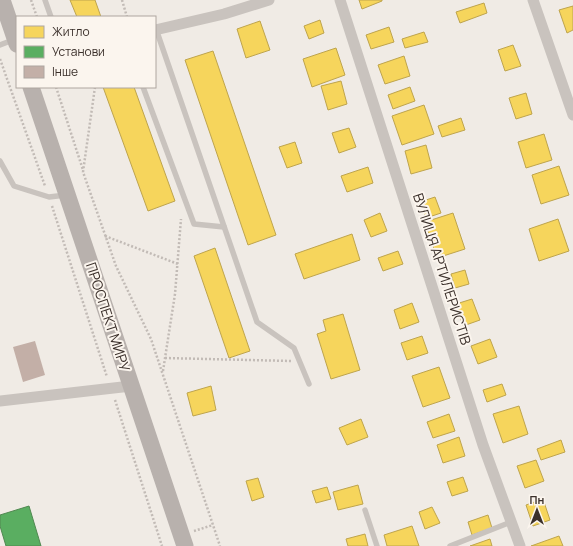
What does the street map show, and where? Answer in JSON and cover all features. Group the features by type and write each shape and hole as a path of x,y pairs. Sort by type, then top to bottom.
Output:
{"main road":[{"path":"2,0 11,43"},
{"name":"ПРОСПЕКТ МИРУ","path":"31,88 131,386 188,539"}],"street":[{"path":"156,30 224,14 269,0"},
{"name":"ВУЛИЦЯ АРТИЛЕРИСТІВ","path":"340,0 483,444 520,546"},
{"path":"534,0 573,115"},
{"path":"0,401 131,386"}],"lane":[{"path":"45,0 50,16"},
{"path":"156,30 257,322 294,348 309,384"},
{"path":"143,88 194,224 224,227"},
{"path":"0,161 14,186 49,198 68,195"},
{"path":"365,510 377,546"},
{"path":"450,546 511,522"}],"path":[{"path":"31,0 37,16"},
{"path":"122,0 128,16"},
{"path":"0,59 49,198 162,546"},
{"path":"56,88 83,172 116,266 152,338 220,546"},
{"path":"83,172 95,88"},
{"path":"163,374 178,264 181,217"},
{"path":"105,236 178,264"},
{"path":"165,358 299,361"},
{"path":"188,539 213,525"}],"building: Житло":[{"path":"70,0 95,0 101,16 77,16"},
{"path":"359,0 382,0 382,1 362,9"},
{"path":"484,3 487,13 460,23 456,12"},
{"path":"573,6 573,30 567,33 559,10"},
{"path":"320,20 324,33 309,39 304,26"},
{"path":"260,21 270,50 246,58 237,29"},
{"path":"389,27 394,42 371,49 366,35"},
{"path":"424,32 428,42 405,48 402,39"},
{"path":"513,45 521,66 505,71 498,50"},
{"path":"336,48 345,75 312,87 303,59"},
{"path":"213,51 276,235 248,245 185,60"},
{"path":"404,56 410,76 385,84 378,65"},
{"path":"341,81 347,104 328,110 321,86"},
{"path":"410,87 415,101 393,109 388,95"},
{"path":"103,88 134,88 175,201 148,211"},
{"path":"526,93 532,114 516,119 509,98"},
{"path":"424,105 434,134 402,145 392,116"},
{"path":"461,118 465,130 442,137 438,126"},
{"path":"349,128 356,147 339,153 332,133"},
{"path":"544,134 552,160 526,168 518,142"},
{"path":"295,142 302,163 287,168 279,147"},
{"path":"426,145 432,168 411,174 405,151"},
{"path":"559,166 569,195 541,204 532,175"},
{"path":"368,167 373,183 347,192 341,176"},
{"path":"435,197 441,213 426,218 420,202"},
{"path":"380,213 387,231 371,237 364,220"},
{"path":"453,213 465,249 437,258 425,222"},
{"path":"558,219 569,251 539,261 529,229"},
{"path":"352,234 360,260 304,279 295,254"},
{"path":"215,248 250,351 229,358 194,256"},
{"path":"398,251 403,264 383,271 378,258"},
{"path":"465,270 469,284 455,288 451,274"},
{"path":"472,299 480,320 463,326 456,304"},
{"path":"412,303 419,322 400,329 394,310"},
{"path":"343,314 360,370 331,379 317,334 326,331 323,320"},
{"path":"422,336 428,353 407,360 401,343"},
{"path":"490,339 497,357 478,364 471,346"},
{"path":"439,367 450,398 423,407 412,376"},
{"path":"502,384 506,395 487,402 483,390"},
{"path":"211,386 216,410 193,416 187,393"},
{"path":"519,406 528,434 503,443 493,414"},
{"path":"449,414 455,431 433,438 427,422"},
{"path":"361,419 368,437 347,445 339,428"},
{"path":"459,437 465,456 443,463 437,445"},
{"path":"561,440 565,452 541,460 537,449"},
{"path":"536,460 544,481 525,488 517,466"},
{"path":"463,477 468,491 452,496 447,482"},
{"path":"258,478 264,497 252,501 246,481"},
{"path":"358,485 363,504 338,510 333,492"},
{"path":"327,487 331,499 316,503 312,491"},
{"path":"543,499 550,520 533,526 526,505"},
{"path":"432,507 440,523 425,529 419,512"},
{"path":"488,515 492,528 472,535 468,522"},
{"path":"412,526 419,546 387,546 384,535"},
{"path":"365,534 368,546 348,546 346,539"},
{"path":"559,536 563,546 531,546"},
{"path":"490,539 492,546 470,546"}],"building: Установи":[{"path":"29,506 41,546 6,546 0,526 0,515"}],"building: Інше":[{"path":"35,341 45,375 23,382 13,347"}]}
